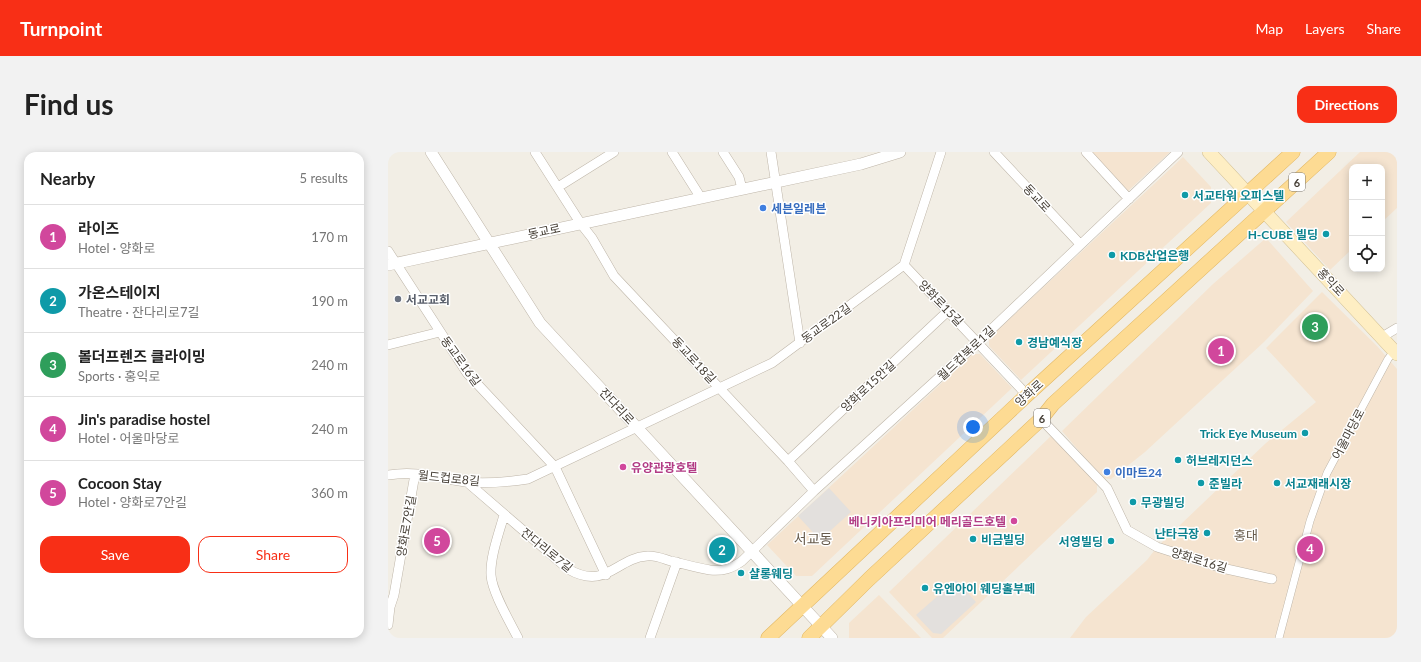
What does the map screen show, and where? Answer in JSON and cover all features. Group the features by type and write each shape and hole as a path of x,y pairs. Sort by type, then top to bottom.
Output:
{"main road":[{"name":"홍익로","path":"1209,152 1396,352"},
{"name":"양화로","path":"768,638 1027,395 1293,152"},
{"name":"양화로","path":"809,638 869,579 1041,419 1053,404 1329,152"}],"street":[{"name":"잔다리로","path":"431,152 540,323 832,638"},
{"name":"동교로18길","path":"535,152 581,224 592,238 614,276 788,461 814,491"},
{"path":"558,187 614,152"},
{"path":"672,152 701,198"},
{"path":"723,152 739,177 742,189"},
{"path":"771,152 800,343"},
{"name":"동교로","path":"392,264 861,164 900,152"},
{"path":"904,265 941,152"},
{"name":"동교로","path":"994,152 1080,244"},
{"path":"1086,152 1129,199"},
{"name":"월드컵북로1길","path":"751,552 814,491 978,342 1178,152"},
{"name":"동교로16길","path":"388,251 392,264 467,373 555,467"},
{"name":"양화로15길","path":"904,265 1027,395"},
{"name":"동교로22길","path":"637,427 720,389 772,363 904,265"},
{"name":"양화로15안길","path":"788,461 948,311"},
{"path":"1382,337 1397,328"},
{"path":"388,345 440,332"},
{"name":"어울마당로","path":"1279,638 1310,521 1327,473 1388,359 1396,352"},
{"name":"양화로16길","path":"1041,419 1107,488 1127,530 1157,547 1222,568 1272,579"},
{"name":"월드컵로8길","path":"388,476 424,474 467,482 509,482 528,479 637,427"},
{"path":"555,467 606,574"},
{"name":"양화로7안길","path":"388,625 391,596 415,474"},
{"name":"잔다리로7길","path":"467,482 568,568 585,576 606,574 634,559 649,556 718,571 734,567 742,562 751,552"},
{"path":"504,515 493,559 491,574 494,588 518,638"},
{"path":"650,638 678,562"}],"shaded area":[{"path":"1090,152 1170,152 1127,192"},
{"name":"H-CUBE 빌딩","path":"1360,152 1397,152 1397,208 1385,219 1385,164 1349,164 1349,252 1330,270 1286,222"},
{"path":"1183,157 1211,187 1211,203 1021,380 989,346 989,338"},
{"path":"1266,238 1313,291 1264,342 1145,452 1111,479 1102,478 1062,431 1213,284"},
{"path":"1322,292 1377,346 1397,369 1397,638 1070,638 1086,617 1147,560 1157,547 1266,443 1316,402 1266,348"},
{"path":"973,354 980,354 1012,388 812,576 796,576 767,545"},
{"path":"1051,436 1097,484 1097,492 943,638 932,638 889,592"},
{"path":"829,488 851,512 820,540 798,516"},
{"path":"956,580 976,602 941,634 933,633 916,615"},
{"path":"879,595 921,638 849,638 849,623"}],"place":[{"name":"서교타워 오피스텔","path":"1185,195"},
{"name":"세븐일레븐","path":"763,208"},
{"name":"H-CUBE 빌딩","path":"1326,234"},
{"name":"KDB산업은행","path":"1112,255"},
{"name":"서교교회","path":"398,299"},
{"name":"볼더프렌즈 클라이밍","path":"1315,327"},
{"name":"경남예식장","path":"1019,342"},
{"name":"라이즈","path":"1221,351"},
{"name":"Trick Eye Museum","path":"1305,433"},
{"name":"허브레지던스","path":"1178,460"},
{"name":"유양관광호텔","path":"623,467"},
{"name":"이마트24","path":"1107,472"},
{"name":"준빌라","path":"1201,483"},
{"name":"서교재래시장","path":"1277,483"},
{"name":"무광빌딩","path":"1133,502"},
{"name":"베니키아프리미어 메리골드호텔","path":"1014,521"},
{"name":"난타극장","path":"1207,533"},
{"name":"비금빌딩","path":"973,539"},
{"name":"Cocoon Stay","path":"437,541"},
{"name":"서영빌딩","path":"1111,541"},
{"name":"Jin's paradise hostel","path":"1310,549"},
{"name":"가온스테이지","path":"722,550"},
{"name":"샬롱웨딩","path":"741,573"},
{"name":"유엔아이 웨딩홀부페","path":"925,588"}],"district":[{"name":"홍대","path":"1246,535"},
{"name":"서교동","path":"813,538"}]}
